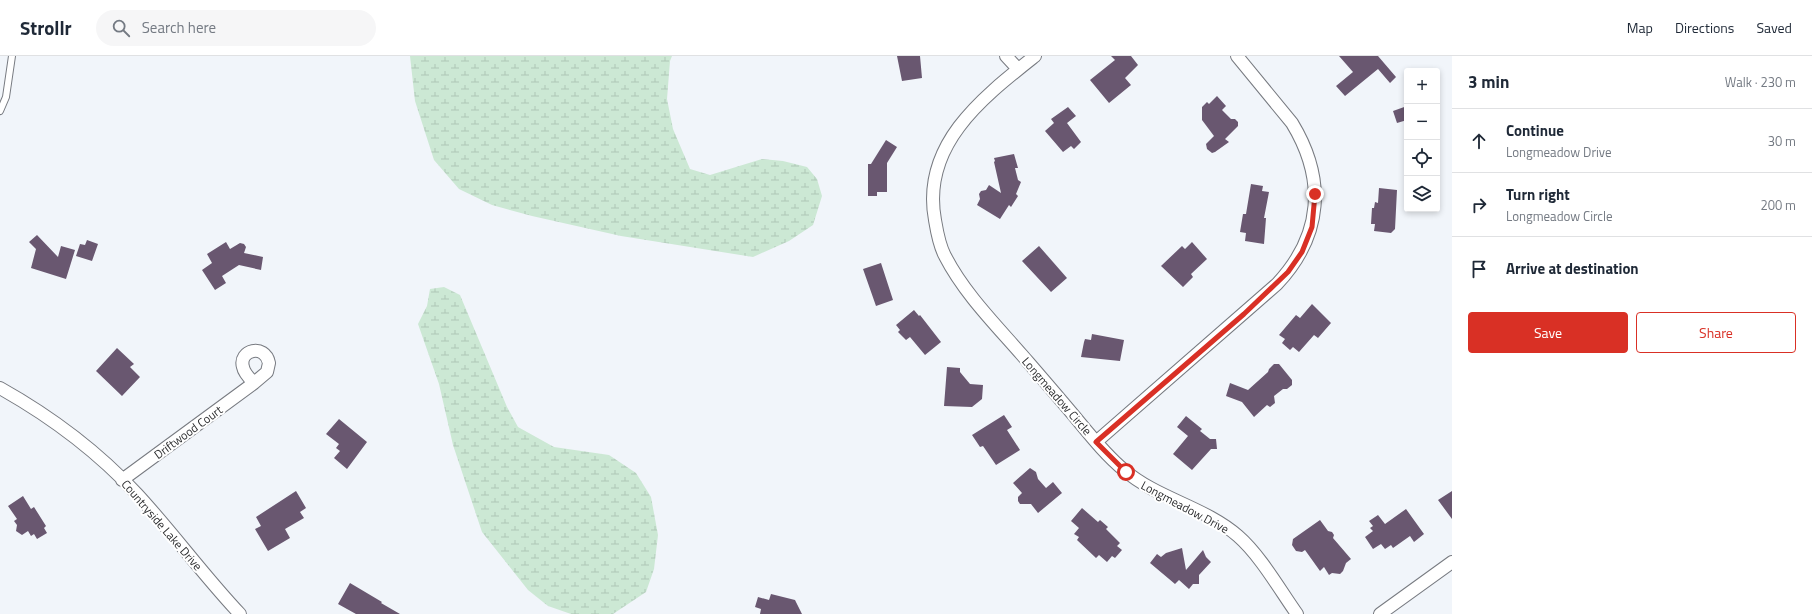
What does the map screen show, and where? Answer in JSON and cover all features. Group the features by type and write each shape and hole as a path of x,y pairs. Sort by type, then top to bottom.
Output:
{"street":[{"path":"1006,56 1018,69"},
{"name":"Longmeadow Circle","path":"1034,56 973,110 957,128 948,142 938,165 934,184 933,211 938,237 945,256 958,278 1096,442 1277,284 1288,272 1302,252 1312,227 1315,194 1311,168 1299,134 1292,122 1237,56"},
{"name":"Driftwood Court","path":"122,480 254,383"},
{"name":"Countryside Lake Drive","path":"0,388 56,423 122,480 168,529 221,594 240,614"},
{"name":"Longmeadow Drive","path":"1096,442 1118,465 1141,484 1208,518 1237,536 1249,547 1297,614"},
{"path":"1380,614 1452,562"}],"lane":[{"path":"0,111 6,97 12,56"}],"green space":[{"path":"410,56 672,56 670,61 667,99 673,129 690,169 710,175 762,159 783,161 807,167 817,179 822,196 813,225 789,241 753,257 621,236 532,216 492,205 459,189 434,160 415,101"},
{"path":"444,287 460,295 507,407 518,427 554,447 609,455 636,473 651,497 658,535 654,569 646,592 613,614 571,614 548,606 528,590 482,532 453,445 439,384 418,324 427,306 430,289"}],"building":[{"path":"897,56 920,56 922,78 902,81"},
{"path":"1111,56 1131,56 1138,65 1125,78 1131,85 1109,103 1090,80 1115,60"},
{"path":"1339,56 1378,56 1396,77 1390,83 1378,69 1345,96 1336,86 1353,72"},
{"path":"1217,96 1226,106 1222,110 1231,119 1235,119 1238,122 1238,126 1225,139 1229,142 1212,153 1207,149 1206,144 1214,136 1202,120 1202,107 1207,102 1209,104"},
{"path":"1068,107 1076,116 1067,123 1081,142 1074,149 1071,146 1063,152 1045,131 1054,123 1051,119"},
{"path":"1404,107 1404,121 1397,123 1393,111"},
{"path":"886,140 897,147 887,163 887,192 877,192 877,196 868,196 868,164 871,164"},
{"path":"1014,154 1018,168 1015,168 1018,180 1021,182 1016,194 1018,196 1011,207 1009,205 1000,219 977,205 980,199 979,194 981,191 986,190 989,185 1001,193 994,158"},
{"path":"1251,184 1263,186 1262,191 1269,192 1264,218 1266,218 1264,244 1245,241 1246,233 1240,232 1243,214 1246,214"},
{"path":"1379,188 1397,190 1395,229 1391,233 1374,231 1375,224 1371,224 1372,208 1374,208 1375,202 1378,203"},
{"path":"37,235 58,257 61,246 75,250 66,279 31,268 36,249 29,242"},
{"path":"87,240 98,244 92,261 76,256 80,244 85,245"},
{"path":"226,242 230,249 240,243 244,244 246,247 244,253 263,257 261,270 239,265 222,276 226,283 215,290 202,270 212,263 207,254"},
{"path":"1192,242 1207,259 1191,274 1193,277 1183,287 1161,266 1182,246 1185,249"},
{"path":"1039,246 1067,278 1051,292 1022,261"},
{"path":"881,263 893,300 876,306 863,269"},
{"path":"1312,304 1331,323 1318,338 1314,335 1299,352 1293,347 1290,350 1282,343 1285,339 1279,335 1296,315 1300,318"},
{"path":"914,310 919,316 920,315 941,342 925,355 910,337 906,340 898,332 900,330 896,325"},
{"path":"1092,334 1124,340 1120,361 1081,357 1085,339 1091,340"},
{"path":"117,348 134,364 130,367 140,377 122,396 96,371"},
{"path":"1274,364 1279,364 1292,380 1292,385 1287,389 1283,389 1274,396 1275,403 1270,407 1267,405 1254,417 1242,402 1226,396 1230,383 1248,390 1268,372"},
{"path":"947,367 960,368 960,372 970,384 983,385 982,399 972,407 944,406"},
{"path":"1004,415 1012,427 1007,430 1020,450 996,465 983,446 980,447 972,435"},
{"path":"1186,416 1202,429 1200,431 1210,439 1216,439 1217,449 1211,449 1192,470 1173,454 1188,436 1177,427"},
{"path":"339,419 367,442 347,469 334,458 340,451 336,448 339,444 326,434"},
{"path":"1030,468 1036,472 1038,479 1046,488 1053,482 1062,493 1038,513 1031,504 1020,504 1018,497 1022,493 1013,483"},
{"path":"296,491 306,508 300,512 304,518 285,529 290,538 268,551 255,529 261,526 256,517"},
{"path":"1452,491 1452,519 1438,500"},
{"path":"23,496 31,509 34,507 46,526 44,528 47,533 37,539 34,534 31,536 28,531 22,535 16,531 17,525 14,521 17,519 8,506"},
{"path":"1082,508 1098,522 1100,520 1108,527 1106,529 1120,543 1117,546 1122,550 1115,558 1112,556 1107,562 1099,555 1096,558 1077,540 1079,537 1074,534 1079,528 1071,521"},
{"path":"1406,509 1424,534 1414,542 1410,536 1393,548 1391,545 1385,549 1381,544 1373,549 1365,537 1373,531 1370,528 1373,526 1369,521 1378,515 1385,524"},
{"path":"1320,520 1328,531 1332,532 1334,535 1333,538 1351,559 1346,563 1340,574 1332,573 1329,575 1324,567 1320,571 1305,550 1302,552 1296,551 1292,545 1293,539"},
{"path":"1182,548 1186,570 1203,550 1206,557 1211,562 1199,575 1199,584 1193,584 1189,589 1179,580 1175,584 1150,563 1157,554 1161,557 1166,553"},
{"path":"350,583 400,614 356,614 338,604"},
{"path":"771,594 795,600 802,614 760,614 761,609 755,607 758,597 769,600"}],"route":[{"path":"1126,472 1096,442 1244,314 1288,272 1302,252 1312,227 1315,194"}]}
